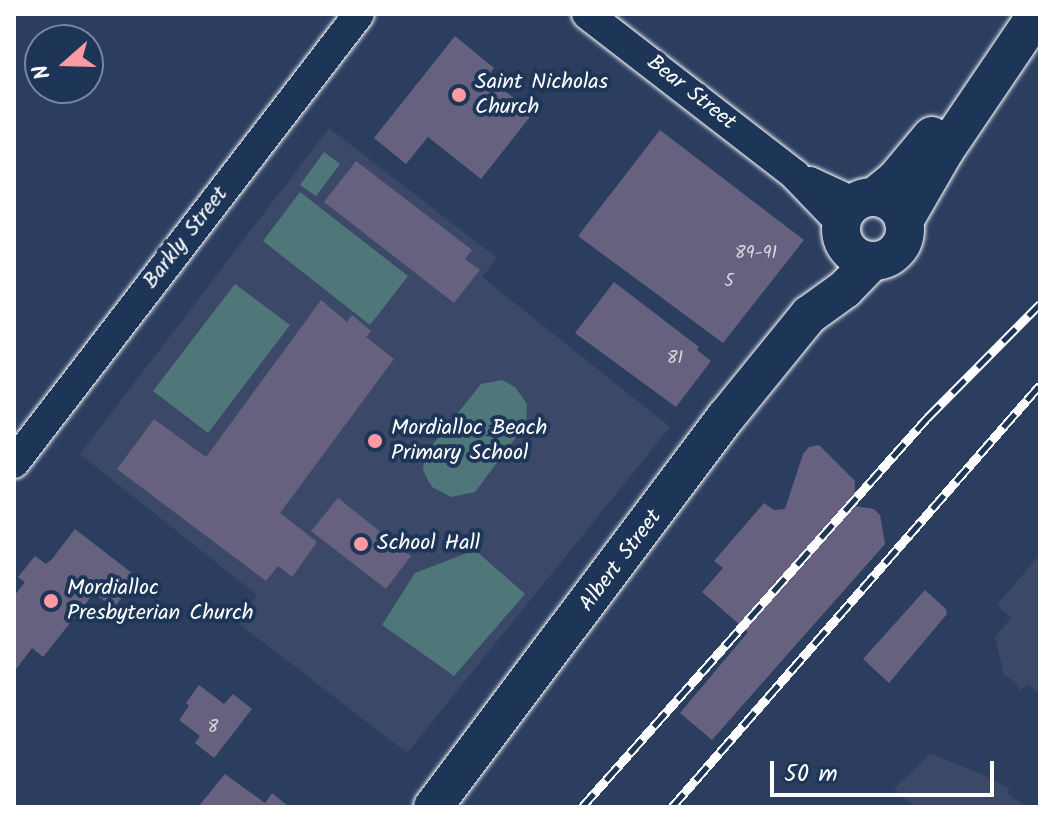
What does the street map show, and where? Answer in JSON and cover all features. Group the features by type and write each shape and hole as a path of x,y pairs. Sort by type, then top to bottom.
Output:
{"street":[{"name":"Barkly Street","path":"14,463 359,14"},
{"name":"Bear Street","path":"587,14 857,225"},
{"name":"Albert Street","path":"433,807 726,417 809,315 857,225 942,124 1014,14"},
{"path":"904,221 945,150 1037,14"},
{"path":"893,204 904,221 905,230 898,249 891,256 857,225 893,204"}],"shaded area":[{"name":"Mordialloc Beach Primary School","path":"329,128 497,258 482,277 670,427 407,753 237,622 257,595 80,454"},
{"path":"1040,554 1040,694 1029,685 1019,690 1015,682 1004,675 995,637 1011,618 997,605"},
{"path":"930,754 984,775 1009,789 1007,794 1027,807 915,807 894,789"}],"green space":[{"path":"324,152 340,164 316,196 300,185"},
{"path":"300,192 408,276 370,325 263,241"},
{"path":"235,284 290,325 208,433 153,391"},
{"path":"502,380 515,387 527,404 526,424 475,492 451,497 432,487 423,470 425,454 481,384"},
{"path":"475,550 525,594 454,676 382,625 415,573"}],"building":[{"name":"Saint Nicholas Church","path":"455,36 494,68 487,77 533,113 481,179 428,137 406,164 374,138"},
{"path":"660,130 804,240 723,343 578,236"},
{"path":"356,161 472,250 465,259 480,270 454,303 324,202"},
{"path":"614,282 699,347 697,350 711,361 676,407 575,333"},
{"path":"321,300 347,322 352,315 371,331 366,337 394,359 280,513 317,542 292,577 278,566 266,581 117,469 154,419 206,457"},
{"path":"819,445 855,481 854,506 874,509 880,515 885,544 712,740 680,713 748,632 702,592 723,568 714,561 764,503 774,510 785,509 803,454 809,447"},
{"name":"School Hall","path":"338,498 411,556 386,589 311,531"},
{"name":"Mordialloc Presbyterian Church","path":"75,529 137,577 114,608 94,593 43,657 32,648 14,672 14,596 25,582 18,577 35,556 46,564 52,559"},
{"path":"925,590 946,609 947,614 889,683 863,659"},
{"path":"199,685 224,704 233,694 252,709 214,758 195,743 200,736 179,720"},
{"path":"225,774 265,803 272,793 289,807 198,807"}],"railway":[{"path":"582,807 927,418 1040,304"},
{"path":"672,807 1040,385"}],"place":[{"name":"Saint Nicholas Church","path":"459,95"},
{"name":"Mordialloc Beach Primary School","path":"375,441"},
{"name":"School Hall","path":"361,544"},
{"name":"Mordialloc Presbyterian Church","path":"51,601"}]}
